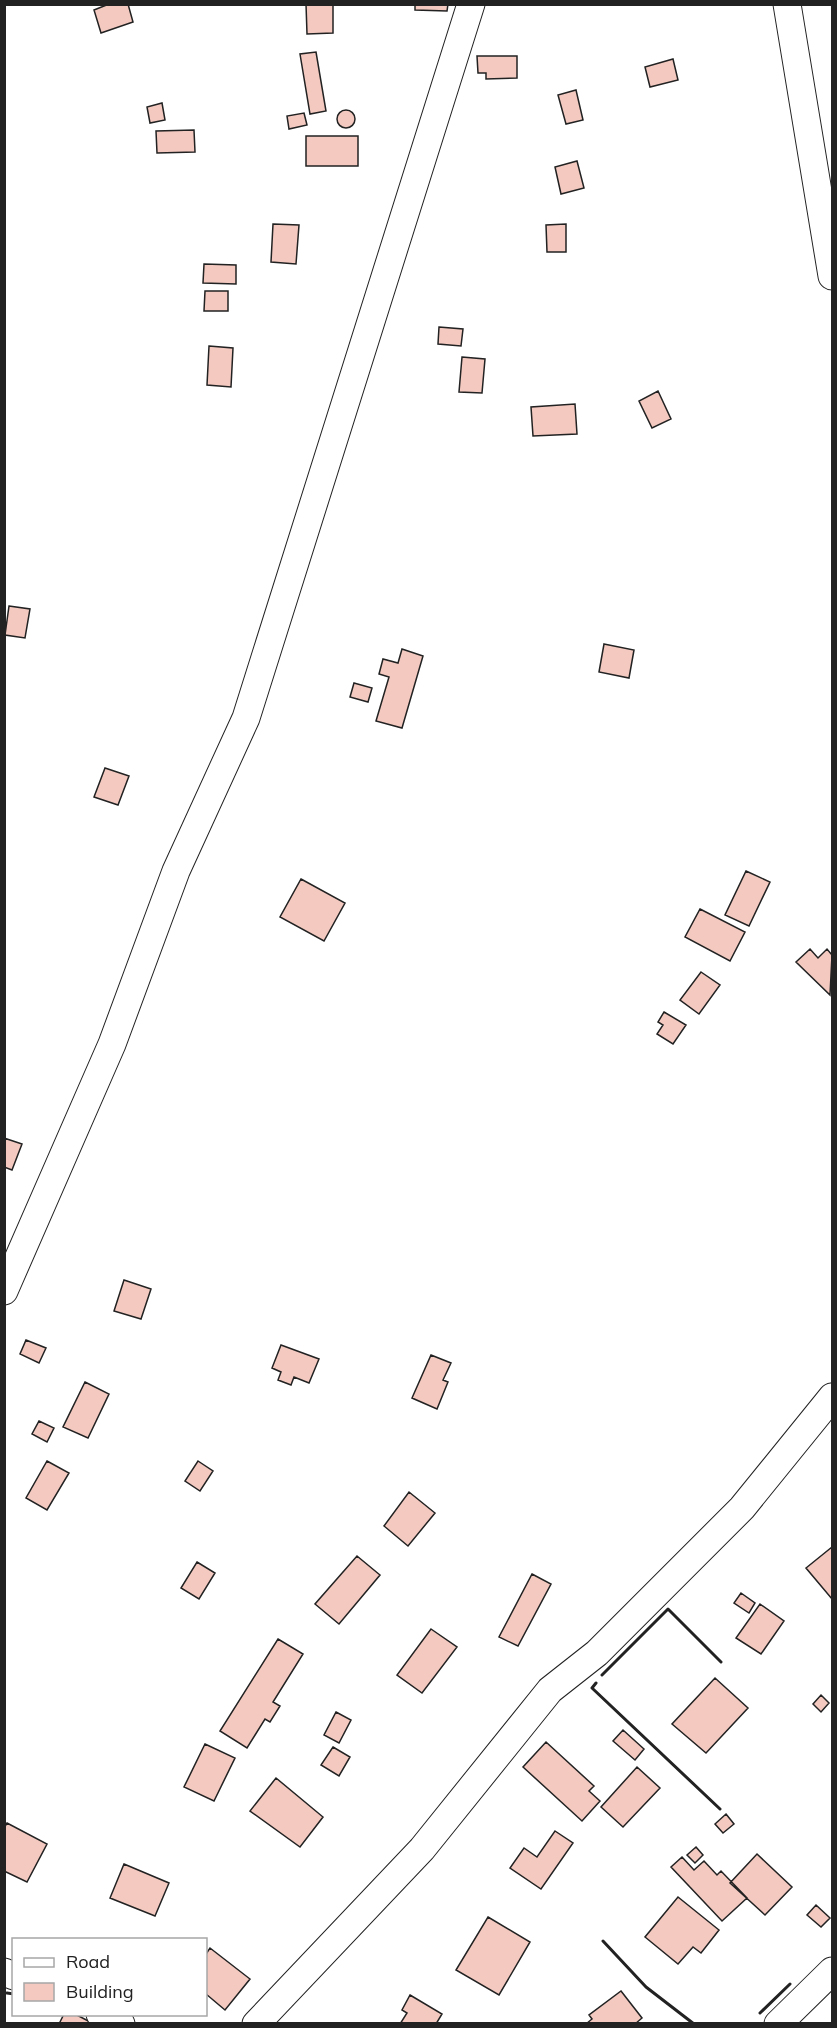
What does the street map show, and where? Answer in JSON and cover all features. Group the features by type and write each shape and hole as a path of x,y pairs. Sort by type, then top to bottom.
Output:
{"street":[{"path":"4,1291 112,1044 176,871 246,718 471,4"},
{"path":"787,4 832,276"},
{"path":"256,2024 422,1849 550,1690 597,1653 742,1508 832,1397"},
{"path":"778,2024 832,1971"},
{"path":"104,2016 121,2024"}],"building":[{"path":"109,4 128,4 133,22 101,33 94,10"},
{"path":"306,4 333,4 333,33 307,34"},
{"path":"415,4 448,4 447,11 415,10"},
{"path":"316,52 326,111 310,114 300,54"},
{"path":"477,56 517,56 517,78 486,79 486,73 478,73"},
{"path":"673,59 678,80 650,87 645,67"},
{"path":"576,90 583,120 566,124 558,95"},
{"path":"162,103 165,120 150,123 147,107"},
{"path":"342,110 350,110 355,115 353,126 342,128 337,123 337,115"},
{"path":"304,113 307,125 289,129 287,116"},
{"path":"194,130 195,152 157,153 156,131"},
{"path":"306,136 358,136 358,166 306,166"},
{"path":"577,161 584,188 561,194 555,167"},
{"path":"273,224 299,225 296,264 271,262"},
{"path":"566,224 566,252 547,252 546,225"},
{"path":"204,264 236,265 236,284 203,283"},
{"path":"205,291 228,291 228,311 204,311"},
{"path":"439,327 463,329 461,346 438,344"},
{"path":"209,346 233,348 231,387 207,385"},
{"path":"462,357 485,359 482,393 459,392"},
{"path":"658,391 671,419 652,428 639,401"},
{"path":"575,404 577,434 533,436 531,407"},
{"path":"9,606 30,609 25,638 5,635"},
{"path":"604,644 634,650 629,678 599,672"},
{"path":"402,649 423,656 402,728 376,721 389,677 379,674 383,659 398,663"},
{"path":"354,683 372,688 368,702 350,697"},
{"path":"105,768 129,776 118,805 94,797"},
{"path":"746,871 770,882 749,926 725,915"},
{"path":"301,879 345,903 324,941 280,917"},
{"path":"700,909 745,932 730,961 685,937"},
{"path":"810,949 818,958 827,949 832,955 830,995 796,962"},
{"path":"701,972 720,985 699,1014 680,1000"},
{"path":"664,1012 686,1025 673,1044 657,1034 663,1025 658,1022"},
{"path":"4,1138 22,1144 12,1170 4,1167"},
{"path":"124,1280 151,1289 141,1319 114,1311"},
{"path":"26,1340 46,1348 39,1363 20,1354"},
{"path":"281,1345 319,1359 309,1383 294,1377 291,1385 278,1380 281,1372 272,1368"},
{"path":"431,1355 451,1363 443,1380 448,1382 437,1409 412,1398"},
{"path":"85,1382 109,1394 88,1438 63,1427"},
{"path":"39,1421 54,1428 47,1442 32,1434"},
{"path":"47,1461 69,1473 47,1510 26,1498"},
{"path":"198,1461 213,1471 200,1491 185,1481"},
{"path":"409,1492 435,1513 408,1546 384,1526"},
{"path":"832,1547 832,1599 806,1568"},
{"path":"357,1556 380,1575 339,1624 315,1604"},
{"path":"197,1562 215,1573 199,1599 181,1588"},
{"path":"532,1574 551,1584 518,1646 499,1637"},
{"path":"741,1593 755,1603 749,1613 734,1603"},
{"path":"760,1604 784,1621 761,1654 736,1638"},
{"path":"431,1629 457,1647 422,1693 397,1675"},
{"path":"278,1639 303,1654 273,1702 280,1706 270,1722 265,1719 247,1748 220,1731"},
{"path":"715,1678 748,1708 706,1753 672,1724"},
{"path":"821,1695 829,1703 821,1712 813,1704"},
{"path":"336,1712 351,1720 339,1743 324,1735"},
{"path":"623,1730 644,1749 635,1760 613,1741"},
{"path":"546,1742 594,1786 589,1791 600,1801 582,1821 523,1767"},
{"path":"205,1744 235,1758 214,1801 184,1787"},
{"path":"333,1747 350,1757 339,1776 321,1765"},
{"path":"637,1767 660,1788 623,1827 601,1807"},
{"path":"276,1778 323,1817 300,1847 250,1811"},
{"path":"726,1814 734,1824 723,1833 715,1824"},
{"path":"7,1823 47,1844 27,1882 4,1871 4,1828"},
{"path":"555,1831 573,1843 541,1889 510,1868 524,1848 537,1857"},
{"path":"696,1847 703,1855 695,1863 687,1855"},
{"path":"757,1854 792,1887 765,1915 730,1883"},
{"path":"682,1857 694,1870 704,1861 717,1875 721,1871 747,1898 722,1921 671,1867"},
{"path":"124,1864 169,1883 155,1916 110,1898"},
{"path":"678,1897 719,1930 701,1953 693,1947 678,1964 645,1937"},
{"path":"816,1905 830,1918 821,1927 807,1915"},
{"path":"488,1917 530,1942 499,1995 456,1970"},
{"path":"210,1948 250,1979 225,2010 207,1995 207,1952"},
{"path":"621,1991 642,2018 635,2024 586,2024 592,2019 589,2015"},
{"path":"410,1995 442,2014 436,2024 400,2024 407,2013 402,2010"},
{"path":"63,2016 79,2016 94,2024 59,2024"}],"wall":[{"path":"602,1675 668,1609 721,1662"},
{"path":"596,1683 592,1688 720,1809"},
{"path":"603,1941 646,1987 694,2024"},
{"path":"760,2013 790,1984"},
{"path":"7,1993 12,1994"}]}
